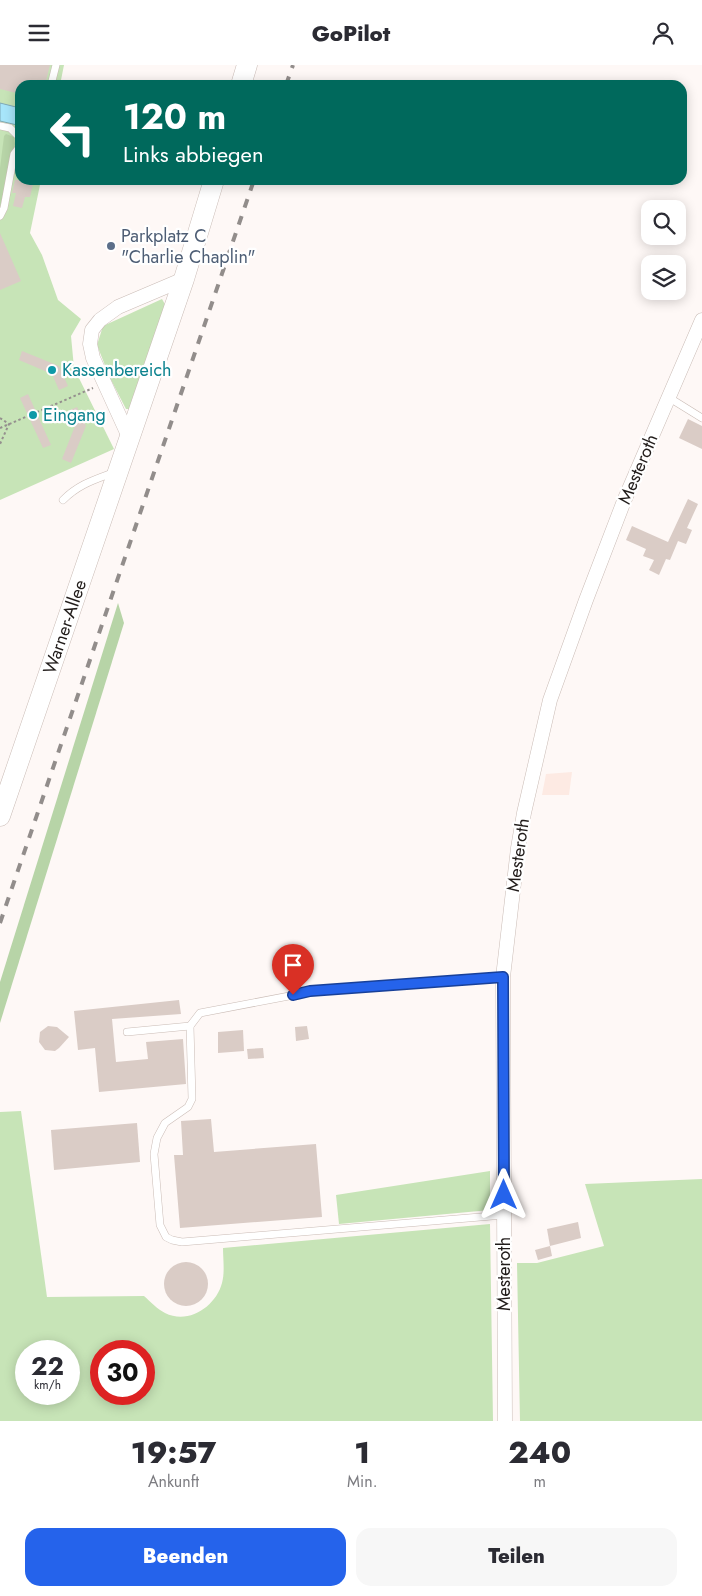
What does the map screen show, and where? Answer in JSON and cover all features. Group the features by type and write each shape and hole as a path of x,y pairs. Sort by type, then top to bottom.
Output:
{"street":[{"path":"242,80 247,65"},
{"name":"Warner-Allee","path":"0,816 184,279 212,185"},
{"path":"129,437 93,358 90,344 92,330 100,320 118,307 184,279"},
{"name":"Mesteroth","path":"505,1421 503,977 518,848 531,779 550,700 624,501 702,320"}],"lane":[{"path":"52,80 56,65"},
{"path":"0,126 10,128 15,133"},
{"path":"0,215 4,208 15,153"},
{"path":"668,397 702,418"},
{"path":"63,500 74,489 87,482 118,471"},
{"path":"503,977 310,991 200,1013 190,1026 192,1099 188,1107 165,1123 157,1138 154,1154 160,1225 166,1237 182,1242 504,1215"},
{"path":"127,1032 190,1026"}],"path":[{"path":"0,428 104,383"},
{"path":"0,418 9,424"},
{"path":"0,444 9,424"}],"shaded area":[{"path":"572,772 569,795 542,795 546,774"}],"green space":[{"path":"0,65 64,65 61,80 15,80 15,185 40,185 30,233 42,255 58,300 81,319 71,336 74,368 114,449 0,500"},
{"path":"6,134 14,137 15,144 0,207 0,168 4,136"},
{"path":"162,299 167,308 132,409 126,409 110,378 97,345 103,326"},
{"path":"118,603 124,623 0,1023 0,982"},
{"path":"21,1111 47,1297 144,1296 165,1313 183,1317 192,1315 208,1306 219,1291 223,1274 223,1248 490,1224 493,1421 0,1421 0,1112"},
{"path":"490,1171 490,1210 339,1224 336,1195"},
{"path":"702,1179 702,1421 520,1421 517,1263 537,1263 604,1246 585,1184"}],"water":[{"path":"0,103 15,107 15,125 0,121"}],"building":[{"path":"0,65 50,65 46,80 15,80 15,93 0,89"},
{"path":"15,180 15,185 33,185 30,197 25,197 22,208 13,206 16,193 12,193"},
{"path":"0,233 21,281 0,290"},
{"name":"Kassenbereich","path":"22,351 59,366 68,386 59,390 52,374 19,360"},
{"name":"Eingang","path":"28,394 51,445 43,448 20,398"},
{"name":"Kassenbereich","path":"77,407 86,426 71,463 62,459 75,426 68,411"},
{"path":"688,419 702,426 702,449 679,438"},
{"path":"688,499 698,504 687,528 692,530 686,544 678,541 670,560 666,559 659,575 649,570 654,560 643,556 646,549 626,540 632,526 668,542"},
{"path":"179,1000 181,1014 112,1019 116,1062 148,1059 146,1042 183,1039 186,1084 99,1092 95,1048 78,1050 74,1011"},
{"path":"48,1026 57,1027 69,1037 55,1051 45,1050 39,1042 40,1032"},
{"path":"307,1026 309,1039 296,1041 295,1027"},
{"path":"243,1030 244,1051 218,1053 218,1032"},
{"path":"263,1048 264,1058 248,1059 247,1049"},
{"path":"211,1119 214,1152 316,1144 322,1217 180,1228 174,1155 183,1155 181,1121"},
{"path":"137,1123 140,1162 54,1170 51,1130"},
{"path":"578,1222 581,1238 550,1246 547,1229"},
{"path":"550,1246 552,1256 538,1260 535,1250"},
{"path":"186,1262 198,1266 204,1272 208,1284 204,1296 198,1302 186,1306 174,1302 168,1296 164,1284 168,1272 174,1266"}],"railway":[{"path":"288,80 293,65"},
{"path":"0,923 252,185"}],"place":[{"name":"Parkplatz C \"Charlie Chaplin\"","path":"111,246"},
{"name":"Kassenbereich","path":"52,370"},
{"name":"Eingang","path":"33,415"}],"route":[{"path":"293,995 310,991 503,977 504,1195"}]}
